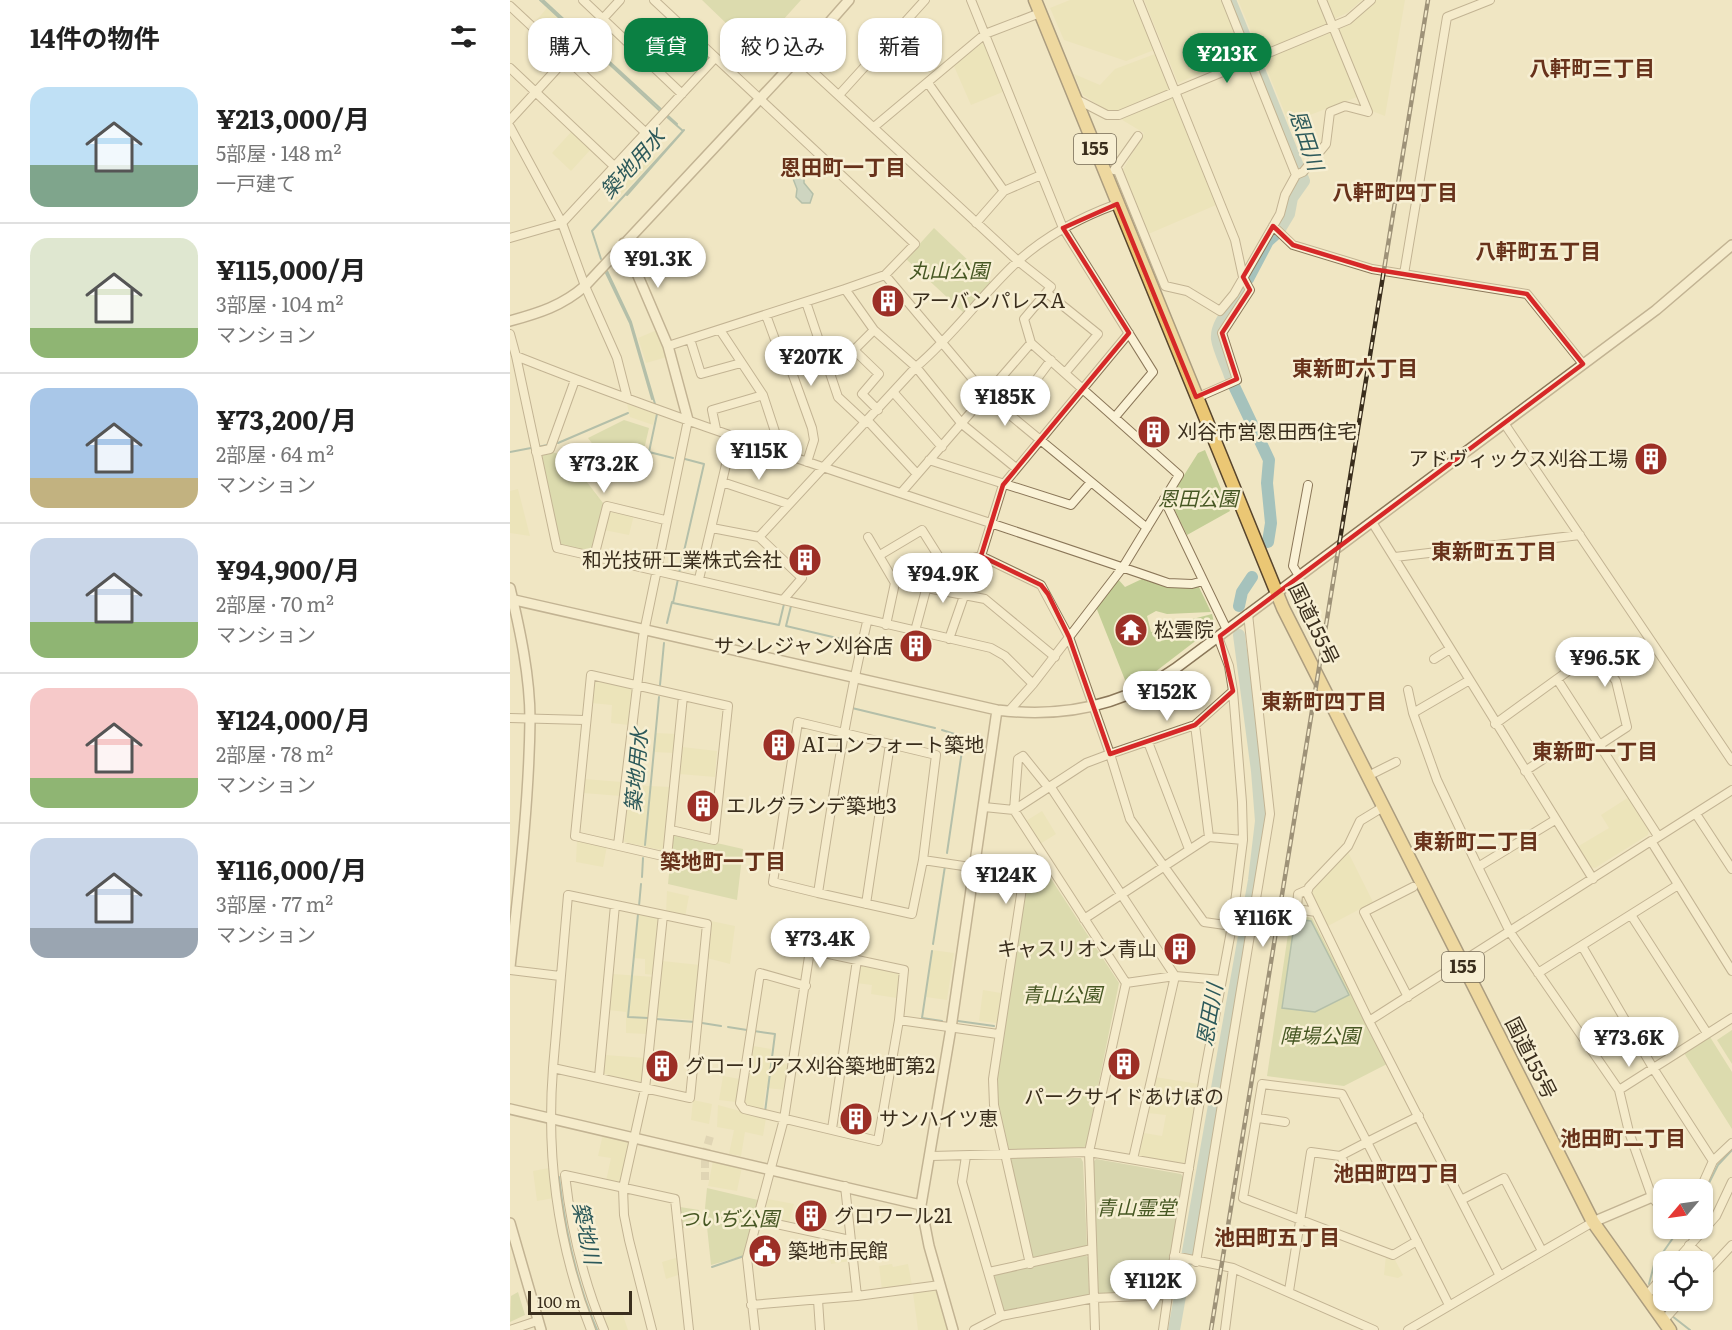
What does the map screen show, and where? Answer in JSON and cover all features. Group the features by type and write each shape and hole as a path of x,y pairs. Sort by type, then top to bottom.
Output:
{"highway":[{"name":"国道155号","path":"1035,0 1277,592 1461,963 1593,1222 1646,1296 1669,1319"}],"street":[{"path":"583,0 602,18"},
{"path":"604,18 620,0"},
{"path":"654,0 915,244 885,275 668,346"},
{"path":"833,18 849,0"},
{"path":"839,95 925,0"},
{"path":"971,0 1063,228 1154,372 1115,417"},
{"path":"1138,0 1235,240 1243,277 1250,290 1222,333 1237,380 1196,398"},
{"path":"1226,0 1299,174"},
{"path":"1117,168 1165,286 1187,291 1220,311 1234,294 1280,214 1285,195 1299,174 1326,144 1330,112 1345,106 1368,112 1322,0"},
{"path":"1076,99 1113,116 1347,20 1371,0"},
{"path":"1404,274 1447,17 1490,0"},
{"path":"510,6 528,23"},
{"path":"874,127 986,34 1040,13"},
{"path":"612,28 682,94"},
{"path":"510,238 562,223 715,58"},
{"path":"510,68 615,167"},
{"path":"510,120 554,72"},
{"path":"581,72 646,133"},
{"path":"510,321 546,312 567,302 585,286 785,72"},
{"path":"814,72 1018,261 1052,287 1024,319 1031,343 1179,475 1123,567 1055,657 1009,711"},
{"path":"928,82 1004,191"},
{"path":"510,127 562,223 585,286 617,358 627,397"},
{"path":"1107,178 1117,168 1138,136"},
{"path":"976,223 1004,191 1041,175"},
{"path":"759,537 916,367 944,344 1018,261 1063,228 1117,204"},
{"path":"1273,225 1293,245 1372,269 1527,294 1583,364"},
{"path":"618,845 644,630 665,520 688,420 668,346 624,243"},
{"path":"511,599 997,710 1040,714 1093,706 1118,699 1154,682 1218,637 1671,298 1732,245"},
{"path":"885,275 987,396 1146,528"},
{"path":"845,289 874,330 916,367 962,424 1016,468"},
{"path":"1047,293 1098,334 1065,373"},
{"path":"806,302 837,396 867,422 917,474"},
{"path":"766,315 777,345 790,368 812,428 814,440 807,462"},
{"path":"720,330 763,395 782,453"},
{"path":"874,330 854,350 879,374 862,394 878,410"},
{"path":"981,556 1004,485 1040,438 1129,333"},
{"path":"510,334 557,548 656,573 699,579 867,622 915,631 998,652 1033,684"},
{"path":"690,339 701,374 741,363"},
{"path":"901,493 1031,343"},
{"path":"516,356 574,380 824,468 1168,583 1192,584 1203,581"},
{"path":"1010,415 1051,360"},
{"path":"536,452 550,449 574,380"},
{"path":"894,393 942,447"},
{"path":"716,429 712,410 763,395"},
{"path":"1504,423 1732,761"},
{"path":"699,579 733,435"},
{"path":"929,460 1071,505 1091,482"},
{"path":"722,482 788,504"},
{"path":"1299,576 1293,566 1308,485"},
{"path":"1164,500 1227,630"},
{"path":"594,557 607,506 665,520"},
{"path":"1372,522 1468,681 1593,879"},
{"path":"712,528 759,537 802,578 783,600"},
{"path":"880,555 922,530 944,565"},
{"path":"1395,557 1580,535"},
{"path":"868,537 895,583 886,625"},
{"path":"915,631 931,571 944,565 981,556 1041,585 1069,637 1130,819 1204,922 1233,926"},
{"path":"510,588 525,667 530,718 522,857 510,969 560,976"},
{"path":"927,588 985,599 1055,657"},
{"path":"949,639 964,596"},
{"path":"1196,1262 1270,814 1248,614"},
{"path":"819,893 844,731 867,622"},
{"path":"1163,1330 1189,1169 1233,926 1243,840 1233,691 1229,666 1218,637"},
{"path":"1434,658 1450,649"},
{"path":"1495,724 1595,652 1616,681 1628,728 1601,744"},
{"path":"671,830 714,840 728,706 683,696 637,688 591,675 575,836 667,857 683,696"},
{"path":"1557,679 1601,744 1658,836"},
{"path":"1413,713 1468,681"},
{"path":"1408,690 1413,713 1437,780 1510,932 1619,1090 1629,1132 1652,1197 1593,1222 1408,1330"},
{"path":"984,807 1014,810 1086,763 1195,725 1233,691"},
{"path":"953,1330 921,1205 951,1028 997,710"},
{"path":"510,718 585,720"},
{"path":"798,722 844,731 936,755 923,860 912,914 773,882 798,722"},
{"path":"1195,725 1209,837"},
{"path":"1148,742 1189,849"},
{"path":"866,904 890,744"},
{"path":"1095,1330 1089,1152 1126,983 1014,810 1018,759 1023,756 1049,786 1123,893 1175,976 1133,1159"},
{"path":"1525,771 1542,760"},
{"path":"1368,776 1396,762"},
{"path":"1369,1021 1732,790"},
{"path":"1316,912 1297,909 1298,894 1307,890 1348,846 1360,821 1383,807"},
{"path":"1696,814 1732,869"},
{"path":"1478,867 1556,820"},
{"path":"1084,919 1209,837 1243,840"},
{"path":"1651,841 1732,970"},
{"path":"923,860 1024,875 1046,860"},
{"path":"1024,875 998,1034 993,1079 994,1105 1030,1263"},
{"path":"1538,973 1678,885"},
{"path":"1408,997 1364,912 1413,887"},
{"path":"1307,890 1369,1021 1500,1276"},
{"path":"553,1068 690,1098 707,924 568,895 560,976 549,1118 552,1163 562,1231 572,1274 591,1330"},
{"path":"599,1077 615,904"},
{"path":"652,1330 629,1240 624,1215 623,1188 645,1089 663,915"},
{"path":"1631,915 1707,1033"},
{"path":"1582,946 1653,1068 1713,1161"},
{"path":"755,1330 747,1258 784,1119 806,986 810,950 904,970 899,1020 878,1140 784,1119 744,1109 740,1103 760,973 806,986"},
{"path":"832,1129 857,960"},
{"path":"1126,983 1175,976 1222,980"},
{"path":"1619,1090 1732,1018"},
{"path":"899,1020 998,1034"},
{"path":"1417,1241 1393,1255 1243,1198 1262,1084 1342,1094 1417,1241 1449,1305"},
{"path":"510,1109 772,1168 921,1205"},
{"path":"1289,1291 1311,1152 1341,1156 1419,1116"},
{"path":"1258,1118 1285,1122"},
{"path":"1705,1179 1713,1161 1732,1143"},
{"path":"931,1156 1089,1152 1189,1169"},
{"path":"966,1156 963,1182 1000,1316"},
{"path":"1341,1156 1346,1167 1345,1178"},
{"path":"604,1330 593,1304 578,1250 569,1211 565,1175 675,1199 689,1330"},
{"path":"1461,1200 1504,1178 1542,1251"},
{"path":"1684,1251 1716,1216 1732,1182"},
{"path":"845,1186 857,1296"},
{"path":"758,1220 850,1240"},
{"path":"510,1223 539,1325 510,1330"},
{"path":"1689,1245 1696,1251"},
{"path":"1713,1265 1732,1245"},
{"path":"989,1272 1092,1249"},
{"path":"1174,1256 1233,1268 1374,1330"},
{"path":"1224,1330 1233,1268"},
{"path":"751,1305 857,1296 940,1285"},
{"path":"1646,1296 1653,1288"},
{"path":"974,1330 1000,1316 1094,1298 1168,1295"},
{"path":"818,1300 820,1330"}],"highlighted area":[{"path":"1117,204 1196,397 1237,379 1222,333 1250,290 1243,277 1273,226 1293,245 1372,269 1527,294 1583,364 1220,636 1233,691 1195,725 1110,754 1069,637 1048,594 1041,585 981,556 1003,485 1129,333 1063,228"}],"shaded area":[{"path":"1070,0 1133,0 1154,50 1126,61 1064,40 1050,8"},
{"path":"1144,0 1223,0 1245,54 1178,83"},
{"path":"1238,0 1318,0 1357,97 1289,123"},
{"path":"1326,0 1362,0 1347,13 1334,19"},
{"path":"1375,0 1405,0 1385,116 1369,110 1338,28 1352,22"},
{"path":"547,8 558,18 538,18"},
{"path":"983,40 1005,91 971,105 953,64"},
{"path":"1155,54 1170,89 1115,112 1106,110 1083,95 1074,74 1100,85 1115,69"},
{"path":"1173,96 1216,205 1146,235 1121,173 1144,133 1119,118"},
{"path":"572,131 591,149 571,171 552,153"},
{"path":"642,142 656,158 616,200 602,185"},
{"path":"657,330 667,357 646,363 638,338"},
{"path":"627,404 656,414 653,425 630,417"},
{"path":"518,489 530,536 510,533 510,491"},
{"path":"609,509 634,515 629,535 604,530"},
{"path":"593,677 633,687 629,725 611,723 612,705 591,703"},
{"path":"656,733 676,734 674,753 654,752"},
{"path":"682,747 717,751 715,777 679,774"},
{"path":"584,779 622,782 621,796 583,793"},
{"path":"628,785 671,787 665,851 624,842"},
{"path":"1629,797 1649,829 1648,835 1595,868 1590,867 1577,847 1609,828 1601,815"},
{"path":"1042,811 1056,834 1040,844 1026,821"},
{"path":"577,839 607,846 603,867 576,862"},
{"path":"1348,852 1373,902 1328,926 1311,893 1312,888"},
{"path":"667,891 689,896 685,917 666,913"},
{"path":"638,914 659,916 654,975 645,974 645,959 634,958"},
{"path":"711,921 735,926 730,964 707,958"},
{"path":"932,950 954,953 947,1000 926,997"},
{"path":"662,961 700,965 695,1020 657,1017"},
{"path":"859,964 900,973 897,998 871,994 872,985 856,983"},
{"path":"613,974 654,977 647,1034 626,1033 626,1012 609,1010"},
{"path":"983,990 1001,993 997,1023 979,1021"},
{"path":"753,1046 771,1049 770,1062 790,1065 786,1090 766,1088 763,1110 746,1107 743,1103"},
{"path":"605,1055 645,1058 642,1083 604,1074"},
{"path":"723,1076 740,1079 736,1102 719,1100"},
{"path":"1155,1077 1199,1084 1185,1164 1138,1156 1144,1133 1162,1136 1166,1115 1148,1113"},
{"path":"693,1100 712,1104 709,1124 691,1120"},
{"path":"718,1105 766,1118 763,1136 745,1132 741,1156 729,1154 734,1130 717,1127"},
{"path":"603,1134 631,1140 621,1184 606,1181 611,1158 598,1156"},
{"path":"713,1161 742,1167 737,1191 708,1186"},
{"path":"549,1168 554,1198 537,1201 533,1171"},
{"path":"768,1199 794,1204 789,1223 763,1218"},
{"path":"827,1239 848,1242 850,1261 831,1264"},
{"path":"1386,1255 1394,1258 1403,1275 1398,1278 1384,1275"},
{"path":"679,1257 681,1274 666,1279 662,1262"},
{"path":"892,1264 893,1267 908,1264 912,1285 882,1290 879,1266"},
{"path":"937,1289 949,1330 918,1330 913,1293"},
{"path":"622,1312 628,1330 609,1330 604,1318"}],"green space":[{"path":"702,0 801,0 785,18 721,18"},
{"name":"丸山公園","path":"934,228 993,284 965,314 906,259"},
{"path":"624,420 649,428 643,454 629,451 623,460 613,463 601,455 588,438"},
{"name":"恩田公園","path":"1205,450 1230,511 1187,535 1169,499 1198,453"},
{"path":"551,452 567,456 603,503 592,551 589,553 561,546 559,543 540,454"},
{"name":"松雲院","path":"1117,578 1125,587 1144,578 1198,585 1211,612 1167,614 1156,611 1147,616 1151,632 1212,614 1215,626 1155,672 1127,685 1096,607"},
{"path":"673,833 743,849 737,900 668,884"},
{"name":"青山公園","path":"1039,867 1044,868 1119,983 1086,1146 1081,1149 1009,1149 998,1106 996,1072 1026,876"},
{"name":"陣場公園","path":"1291,914 1312,918 1387,1064 1344,1086 1267,1076"},
{"path":"1732,1030 1732,1064 1717,1040"},
{"path":"1710,1037 1732,1072 1732,1129 1684,1053"},
{"name":"青山霊堂","path":"1012,1158 1081,1158 1087,1246 1035,1260 1032,1258 1010,1161"},
{"name":"青山霊堂","path":"1096,1159 1181,1174 1183,1177 1165,1289 1162,1293 1101,1295 1098,1292 1093,1162"},
{"name":"ついぢ公園","path":"707,1188 758,1200 743,1256 711,1265 705,1208"},
{"path":"680,1207 699,1210 700,1225 683,1228"},
{"name":"青山霊堂","path":"1085,1255 1088,1257 1089,1294 1005,1313 1002,1311 994,1274"},
{"path":"518,1292 525,1315 510,1322 511,1296"}],"water":[{"path":"795,168 800,168 804,173 804,183 813,194 810,203 802,203 796,197 797,189 792,176"},
{"path":"1295,919 1311,921 1349,995 1315,1012 1282,1008"}],"waterway":[{"name":"築地用水","path":"540,0 661,112"},
{"name":"築地用水","path":"543,0 562,18"},
{"name":"恩田川","path":"1230,0 1253,56"},
{"name":"恩田川","path":"1256,62 1304,181 1292,198 1289,214 1280,229"},
{"name":"築地用水","path":"612,64 662,110"},
{"name":"築地用水","path":"666,114 677,124"},
{"name":"築地用水","path":"601,259 592,231 683,131 666,116"},
{"name":"築地用水","path":"627,195 684,130"},
{"name":"恩田川","path":"1248,279 1268,241 1278,232"},
{"name":"築地用水","path":"607,271 631,322 655,404"},
{"name":"築地用水","path":"606,273 630,323 652,399"},
{"name":"恩田川","path":"1230,376 1218,344 1217,332 1244,288"},
{"name":"恩田川","path":"1234,386 1269,460 1267,483 1271,523 1268,542"},
{"name":"築地用水","path":"558,443 628,413"},
{"name":"築地用水","path":"657,414 649,452 673,458"},
{"name":"築地用水","path":"538,447 547,445"},
{"name":"築地用水","path":"510,452 531,448"},
{"name":"築地用水","path":"679,573 704,464 685,459"},
{"name":"恩田川","path":"1239,606 1242,592 1252,577"},
{"path":"678,579 673,603 779,625 784,604"},
{"name":"築地用水","path":"667,623 672,602"},
{"path":"791,606 786,626 854,642"},
{"name":"恩田川","path":"1174,1330 1254,880 1261,821 1257,771 1239,635"},
{"name":"築地用水","path":"660,685 664,643"},
{"name":"築地用水","path":"645,845 659,697"},
{"path":"852,706 852,708 935,728"},
{"path":"942,730 964,737 947,853"},
{"name":"築地用水","path":"642,877 643,858"},
{"path":"933,944 945,866"},
{"name":"築地用水","path":"639,906 641,884"},
{"name":"築地用水","path":"638,914 628,1017 648,1018"},
{"path":"932,951 922,1018 942,1021"},
{"name":"築地用水","path":"656,1019 695,1022"},
{"path":"958,1021 994,1026"},
{"name":"築地用水","path":"702,1023 721,1026"},
{"name":"築地用水","path":"728,1027 747,1030"},
{"name":"築地用水","path":"754,1031 775,1034 765,1112"},
{"path":"1711,1179 1718,1165 1732,1150"},
{"name":"築地川","path":"559,1177 572,1255 597,1330"},
{"path":"1672,1239 1654,1265 1649,1284 1672,1316 1690,1330"},
{"name":"築地用水","path":"712,1267 744,1256"}],"tunnel":[{"path":"705,1180 705,1154 711,1133"}],"railway":[{"path":"1211,1330 1428,0"}],"place":[{"name":"アーバンパレスA","path":"888,301"},
{"name":"刈谷市営恩田西住宅","path":"1154,432"},
{"name":"アドヴィックス刈谷工場","path":"1651,459"},
{"name":"和光技研工業株式会社","path":"805,560"},
{"name":"松雲院","path":"1131,630"},
{"name":"サンレジャン刈谷店","path":"916,646"},
{"name":"AIコンフォート築地","path":"779,745"},
{"name":"エルグランデ築地3","path":"703,806"},
{"name":"キャスリオン青山","path":"1180,949"},
{"name":"パークサイドあけぼの","path":"1124,1064"},
{"name":"グローリアス刈谷築地町第2","path":"662,1066"},
{"name":"サンハイツ恵","path":"856,1119"},
{"name":"グロワール21","path":"811,1216"},
{"name":"築地市民館","path":"765,1251"}],"district":[{"name":"八軒町三丁目","path":"1592,69"},
{"name":"恩田町一丁目","path":"843,168"},
{"name":"八軒町四丁目","path":"1395,193"},
{"name":"八軒町五丁目","path":"1538,252"},
{"name":"東新町六丁目","path":"1355,369"},
{"name":"東新町五丁目","path":"1494,552"},
{"name":"東新町四丁目","path":"1324,702"},
{"name":"東新町一丁目","path":"1595,752"},
{"name":"東新町二丁目","path":"1476,842"},
{"name":"築地町一丁目","path":"723,862"},
{"name":"池田町二丁目","path":"1623,1139"},
{"name":"池田町四丁目","path":"1396,1174"},
{"name":"池田町五丁目","path":"1277,1238"}]}
